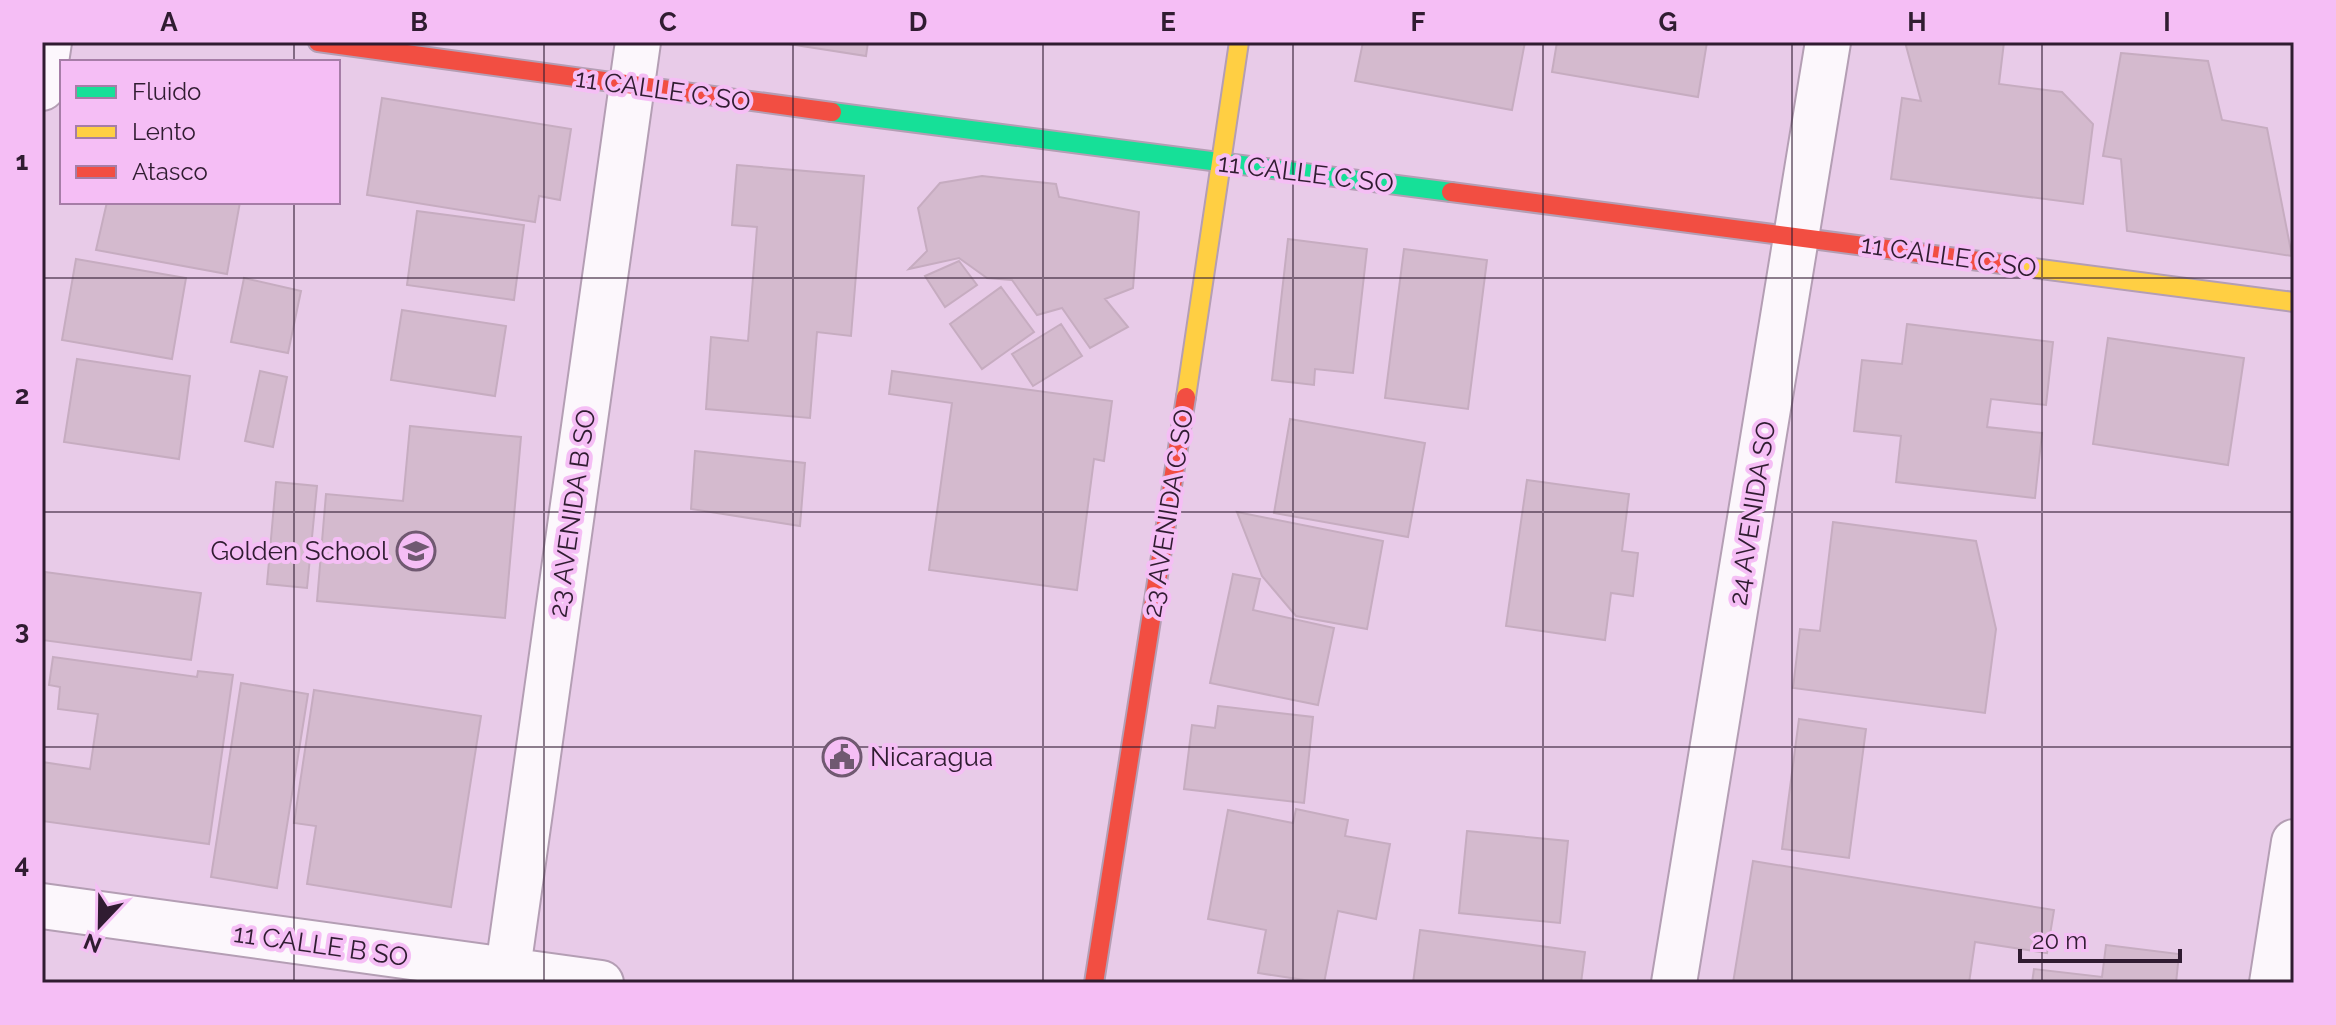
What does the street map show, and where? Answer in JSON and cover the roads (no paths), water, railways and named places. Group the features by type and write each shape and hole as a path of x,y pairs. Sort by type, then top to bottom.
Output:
{"street":[{"path":"42,88 49,42"},
{"name":"11 CALLE C SO","path":"318,42 632,86 2294,302"},
{"name":"23 AVENIDA B SO","path":"507,977 638,42"},
{"name":"23 AVENIDA C SO","path":"1094,983 1223,162 1239,42"},
{"name":"24 AVENIDA SO","path":"1674,983 1828,42"},
{"path":"2272,983 2294,842"},
{"name":"11 CALLE B SO","path":"42,906 507,977 601,983"}],"place":[{"name":"Golden School","path":"416,551"},
{"name":"Nicaragua","path":"842,757"}]}
